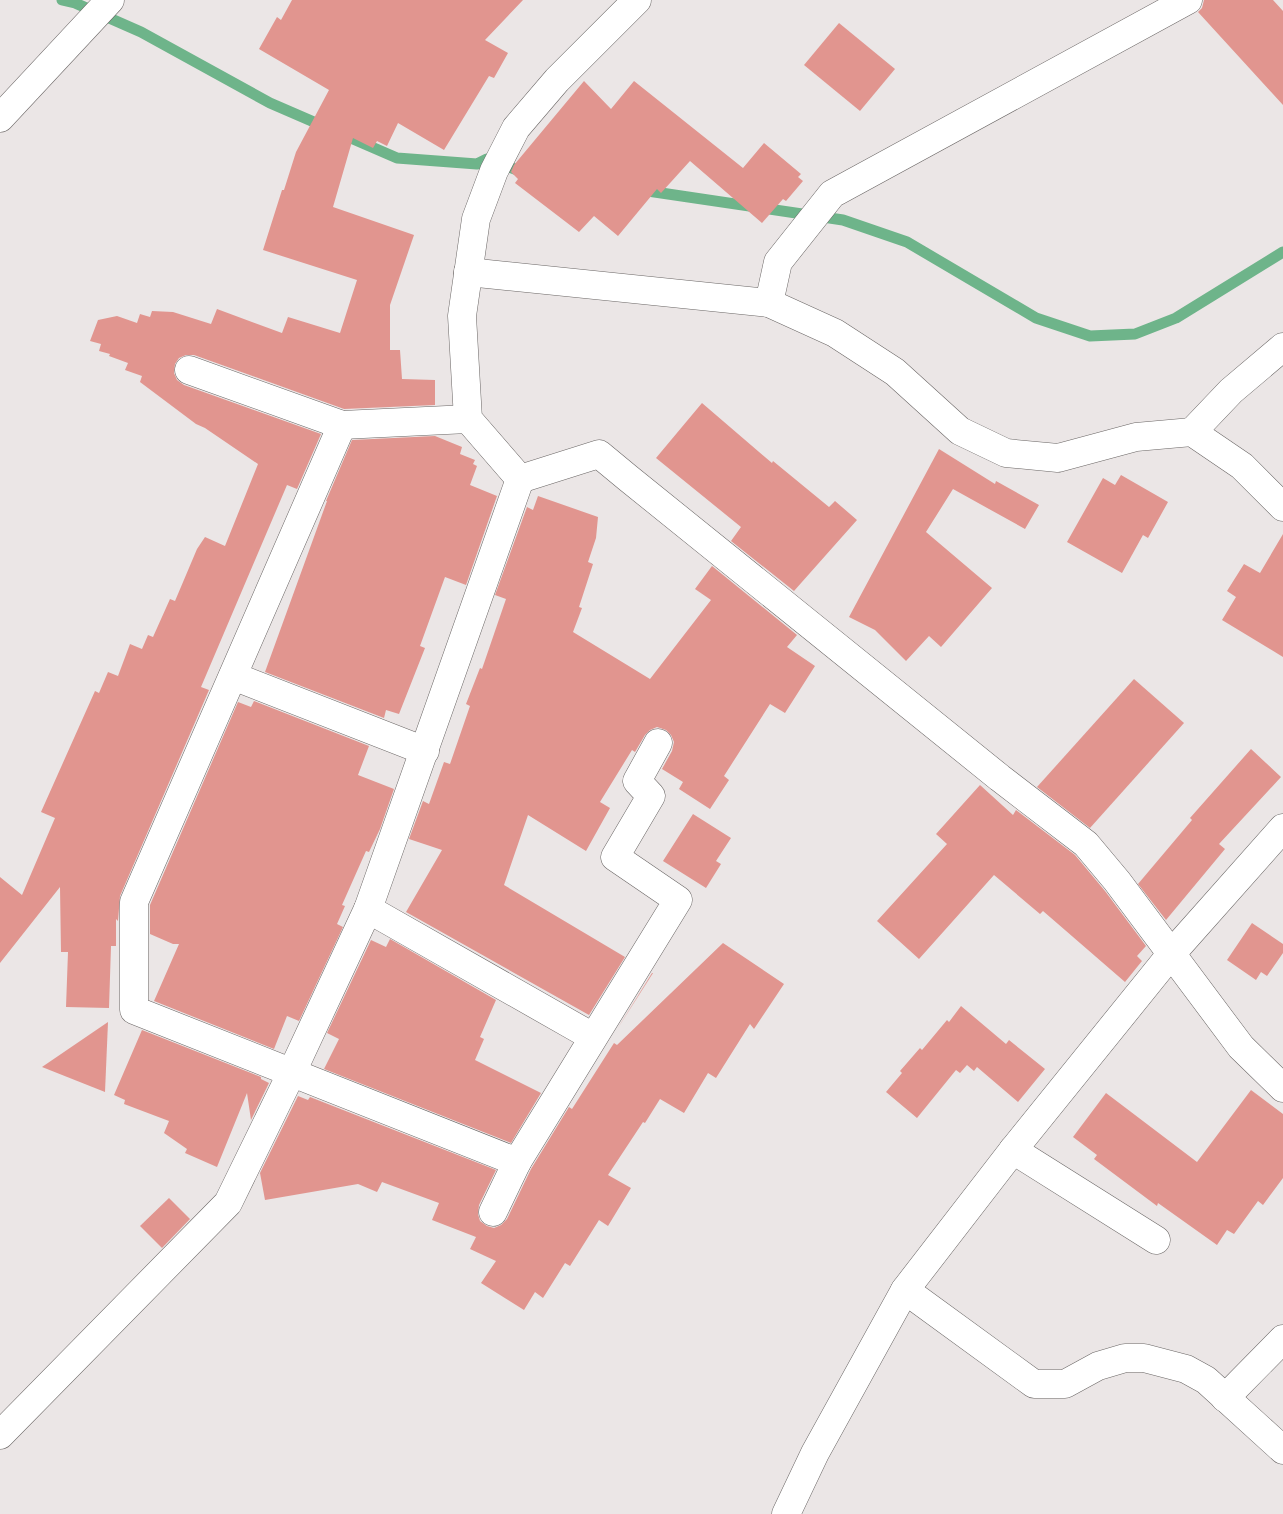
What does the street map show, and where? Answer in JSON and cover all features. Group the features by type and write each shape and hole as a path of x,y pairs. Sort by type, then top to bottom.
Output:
{"street":[{"path":"0,118 110,0"},
{"path":"520,479 468,419 462,316 476,219 494,171 516,128 556,80 637,0"},
{"path":"769,303 778,262 832,194 1188,0"},
{"path":"468,272 769,303 835,332 895,372 960,431 1006,453 1058,458 1136,437 1192,432 1242,466 1283,506"},
{"path":"1192,432 1231,391 1283,347"},
{"path":"189,370 342,425 468,419"},
{"path":"342,425 134,902 134,1010 517,1162"},
{"path":"520,479 599,454 1000,778 1086,844 1117,881 1172,953 1198,992 1241,1046 1283,1088"},
{"path":"0,1435 228,1203 368,909 520,479"},
{"path":"232,676 425,751"},
{"path":"493,1212 517,1162 678,900 615,857 651,796 637,781 658,743"},
{"path":"786,1514 815,1454 905,1290 1013,1150 1172,953 1283,828"},
{"path":"368,909 593,1037"},
{"path":"1013,1150 1156,1240"},
{"path":"905,1290 1034,1384 1065,1384 1098,1366 1125,1358 1144,1358 1186,1369 1206,1380 1283,1450"},
{"path":"1225,1398 1283,1339"}],"building":[{"path":"292,0 523,0 485,40 508,53 494,78 489,76 444,150 398,123 387,146 377,141 373,148 353,138 333,207 414,235 390,305 390,350 400,350 402,379 435,380 435,405 344,409 194,355 186,355 179,358 175,364 174,373 177,380 184,385 321,434 297,489 287,485 201,687 209,690 120,896 118,921 116,919 116,946 111,946 109,1008 66,1007 68,952 61,952 60,887 0,963 0,877 22,895 55,818 41,812 95,691 99,693 108,672 118,676 130,644 142,649 148,635 153,637 170,599 175,601 197,549 205,537 225,546 258,464 205,428 196,424 140,382 142,376 125,370 128,363 99,351 101,344 90,341 98,320 117,316 137,323 140,314 150,317 152,311 173,312 211,324 217,309 282,333 288,317 340,333 357,280 263,250 296,152 329,90 259,49 277,17 281,20"},
{"path":"1204,0 1273,0 1283,11 1283,105 1198,12 1202,8"},
{"path":"839,23 895,69 860,111 804,65"},
{"path":"584,81 611,109 634,81 743,168 764,143 801,174 798,177 803,181 786,201 783,199 762,223 690,161 661,193 657,189 618,236 594,216 579,232 515,183 518,179 511,172 514,165"},
{"path":"702,403 772,463 773,461 829,507 835,501 857,520 794,591 731,541 741,527 656,458"},
{"path":"435,436 462,447 460,454 475,460 473,464 477,466 470,485 497,496 466,585 445,577 420,646 425,648 399,714 386,710 384,718 265,672 326,501 352,440"},
{"path":"939,449 995,484 996,481 1039,505 1025,529 953,489 926,532 992,588 941,647 929,636 906,661 875,630 849,617"},
{"path":"1121,475 1168,502 1148,538 1143,535 1122,573 1067,542 1103,478 1115,485"},
{"path":"538,496 598,517 596,538 588,562 593,564 579,607 582,608 573,632 650,679 711,600 695,589 712,566 797,635 787,647 815,666 785,713 770,704 724,776 729,780 710,809 679,789 683,782 662,769 672,751 674,742 666,730 657,727 645,735 635,752 632,750 600,802 610,808 586,851 528,815 504,885 625,957 589,1015 406,912 442,850 409,839 423,801 429,804 444,762 450,764 470,706 466,704 480,668 482,669 506,599 495,595 527,507 533,510"},
{"path":"1283,534 1283,657 1222,620 1236,597 1227,591 1244,564 1260,573"},
{"path":"1134,679 1184,723 1090,828 1037,787"},
{"path":"254,701 369,746 358,775 394,789 380,829 369,852 366,851 342,905 345,906 337,924 343,927 299,1021 287,1016 274,1049 154,1001 179,944 173,944 150,934 150,905 238,702 251,707"},
{"path":"1251,749 1281,777 1219,844 1225,849 1166,920 1138,884 1192,820 1190,818"},
{"path":"980,785 1013,815 1016,810 1075,855 1105,891 1146,946 1137,956 1142,961 1125,982 1043,911 1040,914 994,875 919,959 877,921 947,844 936,834"},
{"path":"693,814 731,838 716,861 721,864 706,888 663,861"},
{"path":"1252,923 1283,944 1283,953 1267,976 1261,972 1256,980 1227,960"},
{"path":"390,939 496,1000 480,1037 484,1039 475,1060 541,1093 511,1143 324,1069 339,1039 327,1033 371,940 386,947"},
{"path":"723,943 784,984 754,1029 750,1024 716,1078 708,1073 684,1113 660,1099 608,1175 631,1188 608,1226 599,1220 570,1266 565,1263 543,1298 535,1292 524,1310 481,1283 496,1261 470,1249 476,1237 432,1220 439,1203 382,1182 377,1192 358,1184 265,1200 260,1173 298,1096 308,1100 310,1097 496,1170 479,1205 478,1214 480,1221 487,1226 494,1228 501,1225 507,1219 531,1169 569,1107 572,1109 614,1043 617,1045"},
{"path":"652,973 653,973 616,1031"},
{"path":"961,1006 1006,1044 1009,1040 1045,1069 1018,1102 977,1067 974,1071 967,1065 960,1073 956,1070 917,1118 886,1092 902,1073 900,1071 920,1048 922,1050 947,1020 949,1022"},
{"path":"108,1022 105,1092 42,1067"},
{"path":"142,1030 261,1077 261,1079 269,1083 251,1120 247,1093 217,1167 185,1153 187,1149 164,1133 169,1121 124,1104 125,1100 114,1095"},
{"path":"1251,1090 1283,1114 1283,1178 1263,1205 1258,1201 1234,1234 1227,1230 1217,1245 1158,1203 1157,1206 1094,1159 1097,1155 1073,1137 1106,1093 1197,1162"},
{"path":"169,1198 190,1219 162,1248 140,1226"}],"waterway":[{"path":"62,0 75,3 141,32 270,103 397,158 477,164 487,159 526,173"},
{"path":"641,190 843,220 907,242 1036,318 1090,336 1135,334 1176,318 1283,252"}]}
